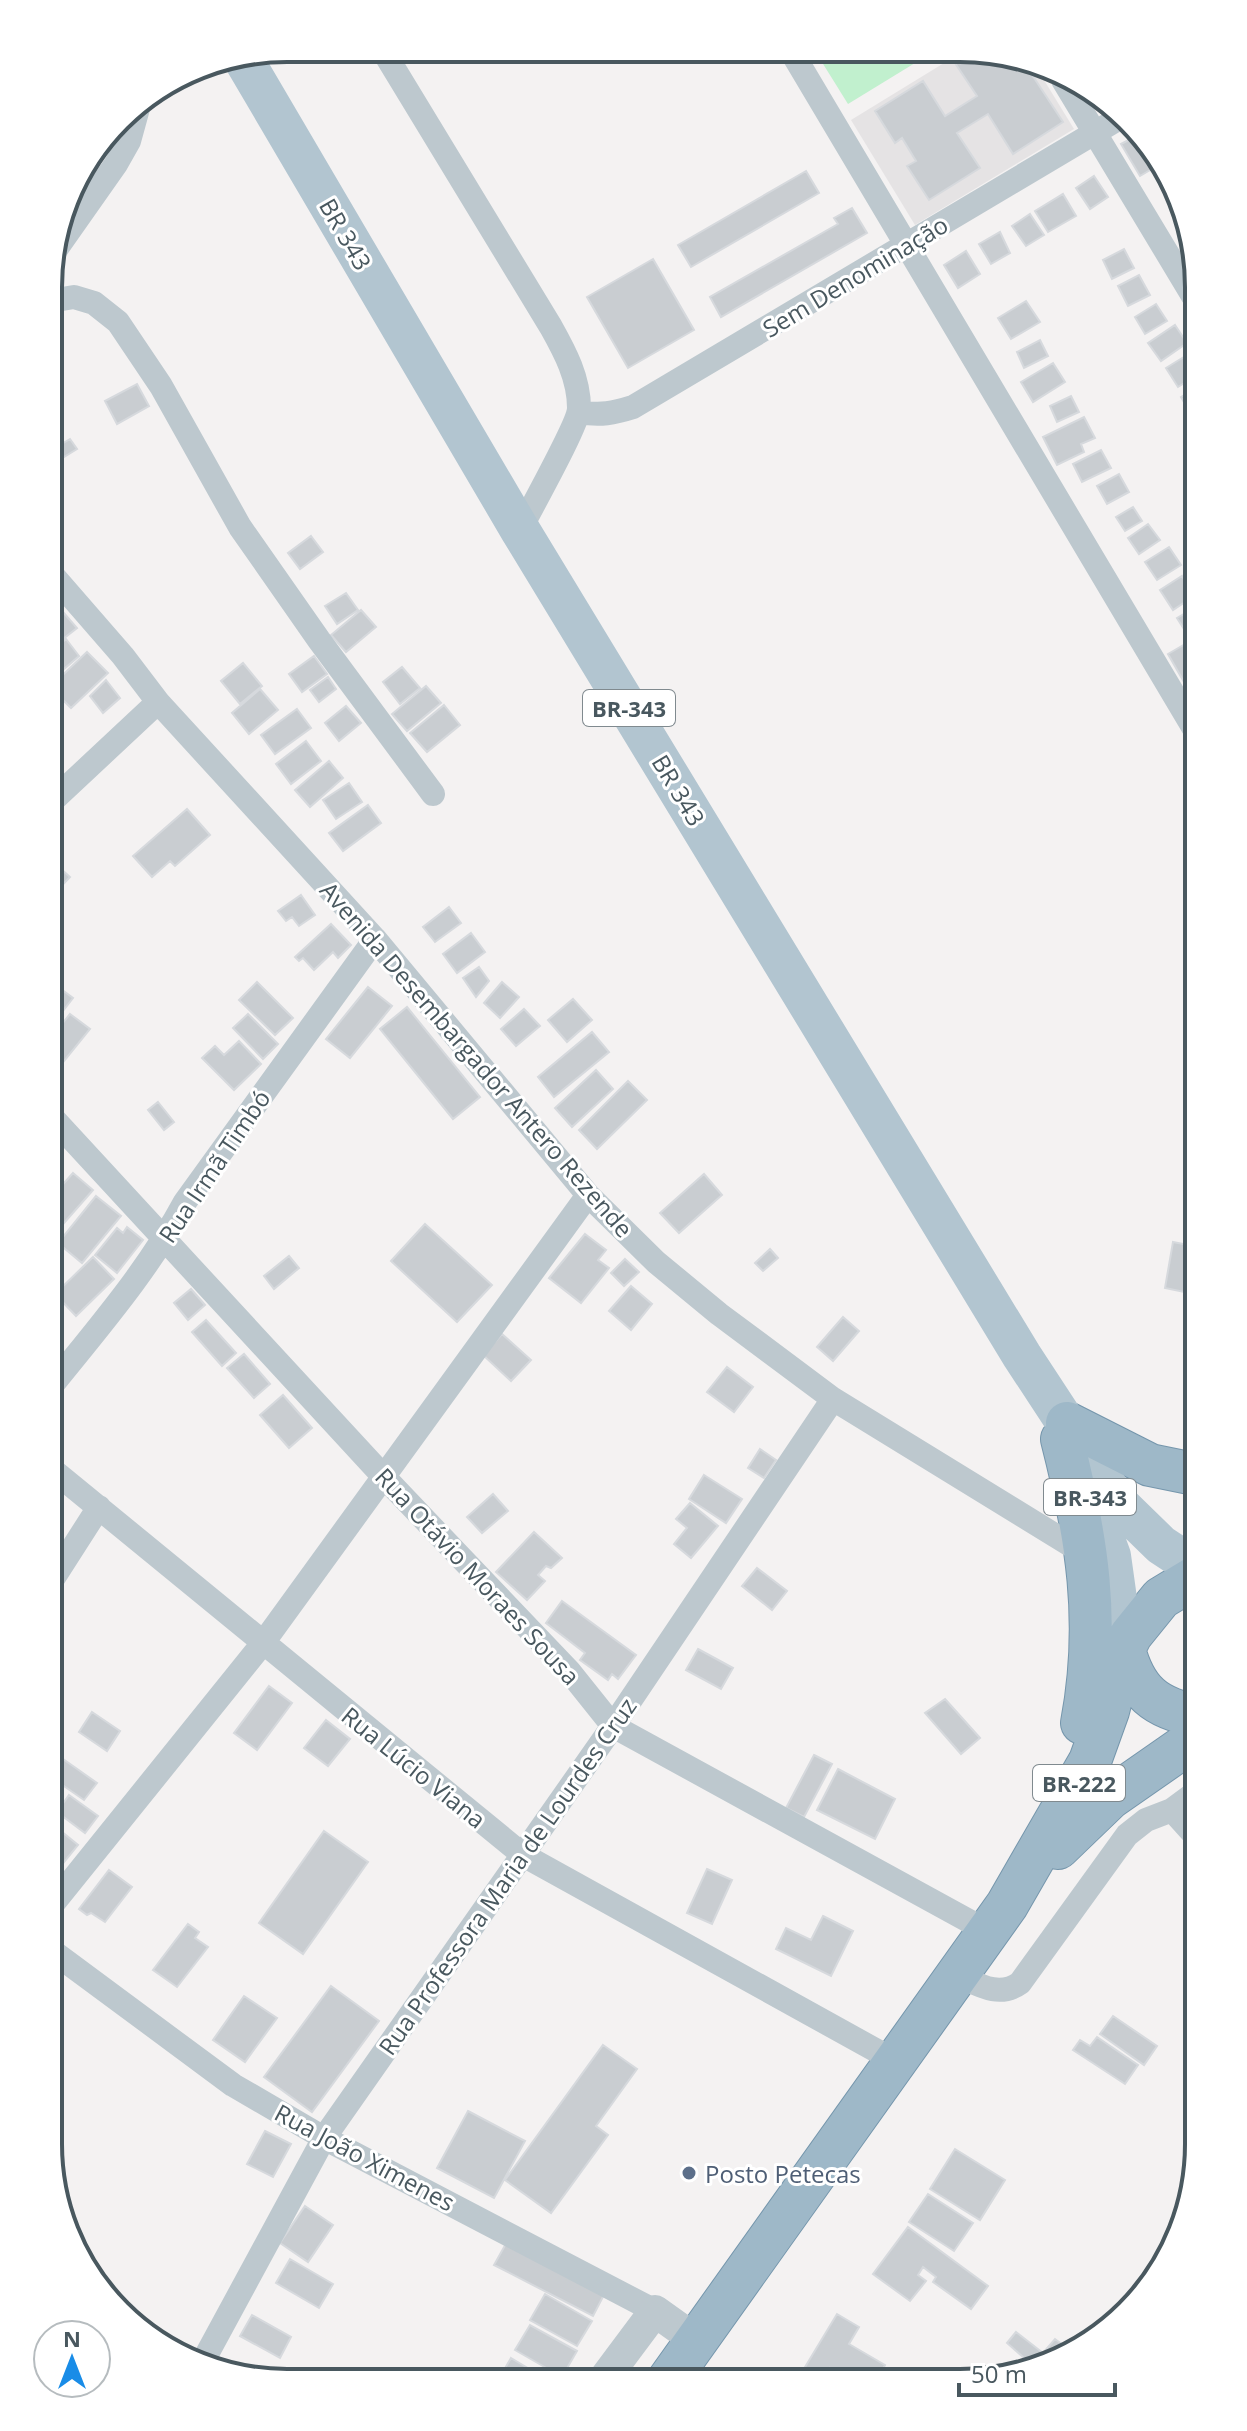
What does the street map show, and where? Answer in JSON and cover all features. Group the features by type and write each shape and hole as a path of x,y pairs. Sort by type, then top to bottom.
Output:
{"highway":[{"path":"1065,1431 1150,1465 1185,1472"},
{"path":"1065,1431 1081,1512 1092,1616 1089,1670 1068,1802"},
{"name":"BR-222","path":"998,1919 1090,1761 1124,1649 1146,1614 1161,1598 1185,1582"},
{"name":"BR-343","path":"1124,1649 1129,1670 1149,1697 1163,1706 1185,1712"},
{"name":"BR-222","path":"677,2369 998,1919 1075,1829 1110,1798 1185,1746"}],"main road":[{"name":"BR 343","path":"247,65 520,530 1065,1431"},
{"name":"BR-343","path":"1065,1431 1119,1504 1161,1545 1185,1562"},
{"name":"BR-343","path":"1065,1431 1111,1556 1124,1649"}],"street":[{"path":"390,62 551,327 569,362 577,387 580,412 520,530"},
{"path":"798,62 1185,713"},
{"path":"1069,91 1185,282"},
{"name":"Sem Denominação","path":"580,412 596,415 633,407 1112,122"},
{"path":"70,230 116,164 129,141 134,123"},
{"path":"62,299 74,297 94,303 118,322 161,386 240,527 433,794"},
{"name":"Avenida Desembargador Antero Rezende","path":"62,586 158,702 375,939 588,1195 656,1262 708,1306 833,1399 1087,1555"},
{"path":"62,792 158,702"},
{"name":"Rua Irmã Timbó","path":"62,1373 138,1278 165,1240 185,1202 375,939"},
{"name":"Rua Otávio Moraes Sousa","path":"62,1128 384,1477 569,1671 613,1726 998,1919"},
{"path":"62,1893 263,1643 588,1195"},
{"name":"Rua Professora Maria de Lourdes Cruz","path":"207,2354 324,2138 613,1726 833,1399"},
{"name":"Rua Lúcio Viana","path":"62,1477 523,1855 897,2062"},
{"path":"62,1565 99,1507"},
{"path":"957,1975 990,1990 1012,1989 1020,1983 1127,1835 1146,1820 1172,1810 1185,1800"},
{"path":"1172,1810 1185,1824"},
{"name":"Rua João Ximenes","path":"62,1958 233,2085 324,2138 655,2311 697,2341"},
{"path":"612,2369 655,2311"}],"shaded area":[{"path":"946,62 975,62 1004,66 1043,78 1074,129 915,225 851,120"}],"green space":[{"path":"822,62 917,62 848,104"}],"building":[{"path":"975,62 1031,74 1063,122 1013,154 988,114 957,133 980,168 929,200 907,166 916,161 902,138 895,143 875,111 923,81 945,116 977,96 955,63"},
{"path":"1129,140 1151,169 1140,176 1121,144"},
{"path":"806,171 819,193 691,267 678,245"},
{"path":"1094,176 1108,197 1090,209 1076,188"},
{"path":"1063,194 1076,216 1048,232 1035,211"},
{"path":"852,208 867,233 721,317 710,297 838,224 834,218"},
{"path":"1030,214 1044,235 1026,246 1012,226"},
{"path":"1000,232 1010,253 991,264 979,244"},
{"path":"1124,249 1134,268 1112,279 1103,260"},
{"path":"966,251 980,274 958,288 944,265"},
{"path":"653,259 694,330 628,368 587,297"},
{"path":"1139,275 1150,295 1128,306 1118,286"},
{"path":"1026,301 1040,322 1011,339 998,318"},
{"path":"1156,304 1167,321 1145,334 1135,317"},
{"path":"1175,325 1185,340 1185,344 1161,361 1148,343"},
{"path":"1040,340 1048,356 1024,368 1017,352"},
{"path":"1185,356 1185,383 1178,387 1166,368"},
{"path":"1053,363 1065,382 1033,402 1021,382"},
{"path":"137,384 149,406 117,424 105,401"},
{"path":"1071,396 1079,412 1057,422 1050,406"},
{"path":"1084,417 1095,438 1081,444 1084,452 1057,465 1043,437"},
{"path":"70,439 77,449 62,458 62,444"},
{"path":"1101,450 1111,468 1082,482 1073,464"},
{"path":"1119,474 1129,492 1107,504 1097,486"},
{"path":"1133,507 1142,521 1125,531 1116,517"},
{"path":"1148,524 1160,540 1139,554 1128,538"},
{"path":"311,536 323,552 300,569 288,553"},
{"path":"1169,547 1181,565 1157,580 1145,562"},
{"path":"1182,576 1185,581 1185,602 1173,610 1160,590"},
{"path":"346,593 358,610 337,624 325,606"},
{"path":"361,610 376,627 346,652 331,635"},
{"path":"62,613 77,628 62,640"},
{"path":"1185,613 1185,631 1177,618"},
{"path":"66,639 79,656 62,671 62,642"},
{"path":"1185,644 1184,682 1168,654"},
{"path":"87,652 108,673 71,708 62,699 62,676"},
{"path":"314,656 327,674 302,692 289,674"},
{"path":"243,663 262,686 240,704 221,681"},
{"path":"402,667 420,688 400,704 383,682"},
{"path":"328,677 336,689 319,702 310,690"},
{"path":"106,680 120,698 103,713 90,696"},
{"path":"426,686 441,703 407,731 392,714"},
{"path":"260,689 278,710 249,734 232,713"},
{"path":"444,705 460,725 427,752 410,733"},
{"path":"346,706 361,723 339,741 325,723"},
{"path":"297,709 311,728 275,754 261,735"},
{"path":"306,741 321,761 291,784 276,764"},
{"path":"329,761 343,778 310,807 295,790"},
{"path":"349,783 362,802 336,819 323,800"},
{"path":"368,805 381,823 343,851 329,833"},
{"path":"187,809 210,835 175,866 170,861 152,877 133,856"},
{"path":"62,870 70,877 62,885"},
{"path":"301,895 315,915 299,926 292,917 286,921 278,911"},
{"path":"449,907 461,923 435,942 423,927"},
{"path":"331,924 351,945 338,958 333,952 314,970 303,958 299,961 295,957"},
{"path":"471,933 485,952 457,973 443,954"},
{"path":"479,967 489,981 476,997 463,978"},
{"path":"257,982 293,1018 275,1035 239,1000"},
{"path":"502,982 519,997 500,1018 484,1003"},
{"path":"368,987 392,1006 350,1058 326,1039"},
{"path":"62,990 73,998 62,1012"},
{"path":"573,999 592,1020 567,1042 548,1020"},
{"path":"407,1007 480,1097 453,1119 380,1029"},
{"path":"524,1009 540,1026 516,1046 501,1029"},
{"path":"70,1014 90,1029 62,1064 62,1024"},
{"path":"248,1014 278,1044 263,1059 233,1028"},
{"path":"592,1032 609,1052 554,1097 538,1077"},
{"path":"239,1041 261,1064 234,1090 202,1058 215,1046 224,1055"},
{"path":"596,1070 613,1089 572,1127 555,1108"},
{"path":"628,1081 647,1100 597,1149 579,1130"},
{"path":"158,1102 174,1122 164,1130 148,1110"},
{"path":"73,1173 93,1190 62,1225 62,1185"},
{"path":"704,1174 722,1195 679,1233 660,1213"},
{"path":"96,1196 121,1216 82,1263 62,1246 62,1238"},
{"path":"425,1224 492,1285 457,1322 391,1261"},
{"path":"127,1227 143,1240 117,1273 95,1255 117,1228 123,1233"},
{"path":"585,1234 606,1250 598,1260 609,1268 581,1303 549,1278"},
{"path":"1173,1242 1185,1244 1185,1292 1165,1288"},
{"path":"770,1249 778,1258 763,1271 755,1263"},
{"path":"289,1256 299,1268 274,1289 264,1276"},
{"path":"93,1257 114,1279 76,1316 62,1301 62,1287"},
{"path":"625,1259 639,1272 624,1286 611,1273"},
{"path":"631,1286 652,1304 631,1330 609,1311"},
{"path":"191,1289 205,1305 188,1320 174,1303"},
{"path":"843,1317 859,1331 833,1361 817,1347"},
{"path":"206,1320 236,1353 222,1366 192,1332"},
{"path":"502,1334 531,1360 511,1381 483,1355"},
{"path":"244,1354 270,1384 254,1398 227,1368"},
{"path":"727,1367 753,1387 734,1412 707,1392"},
{"path":"283,1395 312,1428 289,1448 260,1415"},
{"path":"760,1449 776,1460 764,1478 748,1468"},
{"path":"704,1475 742,1499 726,1523 689,1499"},
{"path":"493,1494 508,1511 482,1533 467,1517"},
{"path":"690,1503 718,1526 691,1558 674,1544 687,1528 676,1519"},
{"path":"534,1532 562,1558 551,1568 546,1566 538,1575 545,1581 527,1600 496,1572"},
{"path":"757,1568 787,1591 772,1610 742,1586"},
{"path":"562,1601 636,1655 618,1679 612,1674 608,1680 580,1660 585,1653 546,1623"},
{"path":"698,1649 733,1668 721,1689 686,1670"},
{"path":"269,1686 292,1703 257,1750 234,1733"},
{"path":"945,1699 980,1738 961,1754 925,1713"},
{"path":"92,1712 120,1731 107,1751 79,1732"},
{"path":"326,1720 350,1739 328,1766 304,1748"},
{"path":"814,1755 832,1764 804,1817 786,1808"},
{"path":"62,1758 97,1783 84,1800 62,1785"},
{"path":"838,1769 895,1799 875,1839 817,1810"},
{"path":"69,1795 98,1816 85,1833 62,1816 62,1805"},
{"path":"324,1831 368,1862 303,1954 259,1923"},
{"path":"62,1832 78,1845 62,1865"},
{"path":"707,1869 732,1880 712,1924 687,1913"},
{"path":"109,1870 132,1887 105,1922 79,1909"},
{"path":"823,1916 853,1931 831,1976 776,1949 786,1928 811,1940"},
{"path":"188,1924 199,1932 195,1938 208,1947 177,1987 153,1970"},
{"path":"331,1986 379,2021 312,2112 264,2077"},
{"path":"244,1996 277,2018 245,2062 213,2040"},
{"path":"1113,2016 1157,2046 1144,2065 1100,2034"},
{"path":"1097,2037 1138,2065 1125,2084 1073,2050 1080,2040 1090,2046"},
{"path":"603,2045 637,2069 596,2126 608,2135 551,2213 505,2180"},
{"path":"468,2111 525,2141 494,2198 437,2168"},
{"path":"265,2131 291,2144 273,2177 247,2164"},
{"path":"955,2149 1005,2180 980,2220 930,2189"},
{"path":"928,2194 973,2223 954,2251 909,2222"},
{"path":"305,2206 333,2225 308,2262 280,2243"},
{"path":"908,2227 988,2286 971,2309 933,2282 936,2277 923,2267 918,2275 926,2281 910,2301 873,2274"},
{"path":"508,2240 606,2291 593,2316 494,2265"},
{"path":"290,2259 333,2284 319,2308 276,2283"},
{"path":"545,2294 592,2321 577,2346 530,2320"},
{"path":"837,2314 859,2327 849,2344 885,2365 883,2369 804,2369"},
{"path":"252,2315 291,2337 280,2358 240,2336"},
{"path":"530,2325 577,2351 567,2369 548,2369 515,2350"},
{"path":"1016,2332 1043,2353 1025,2359 1007,2343"},
{"path":"1055,2339 1062,2345 1043,2353"},
{"path":"511,2358 529,2369 505,2369"}],"place":[{"name":"Posto Petecas","path":"689,2173"}]}
